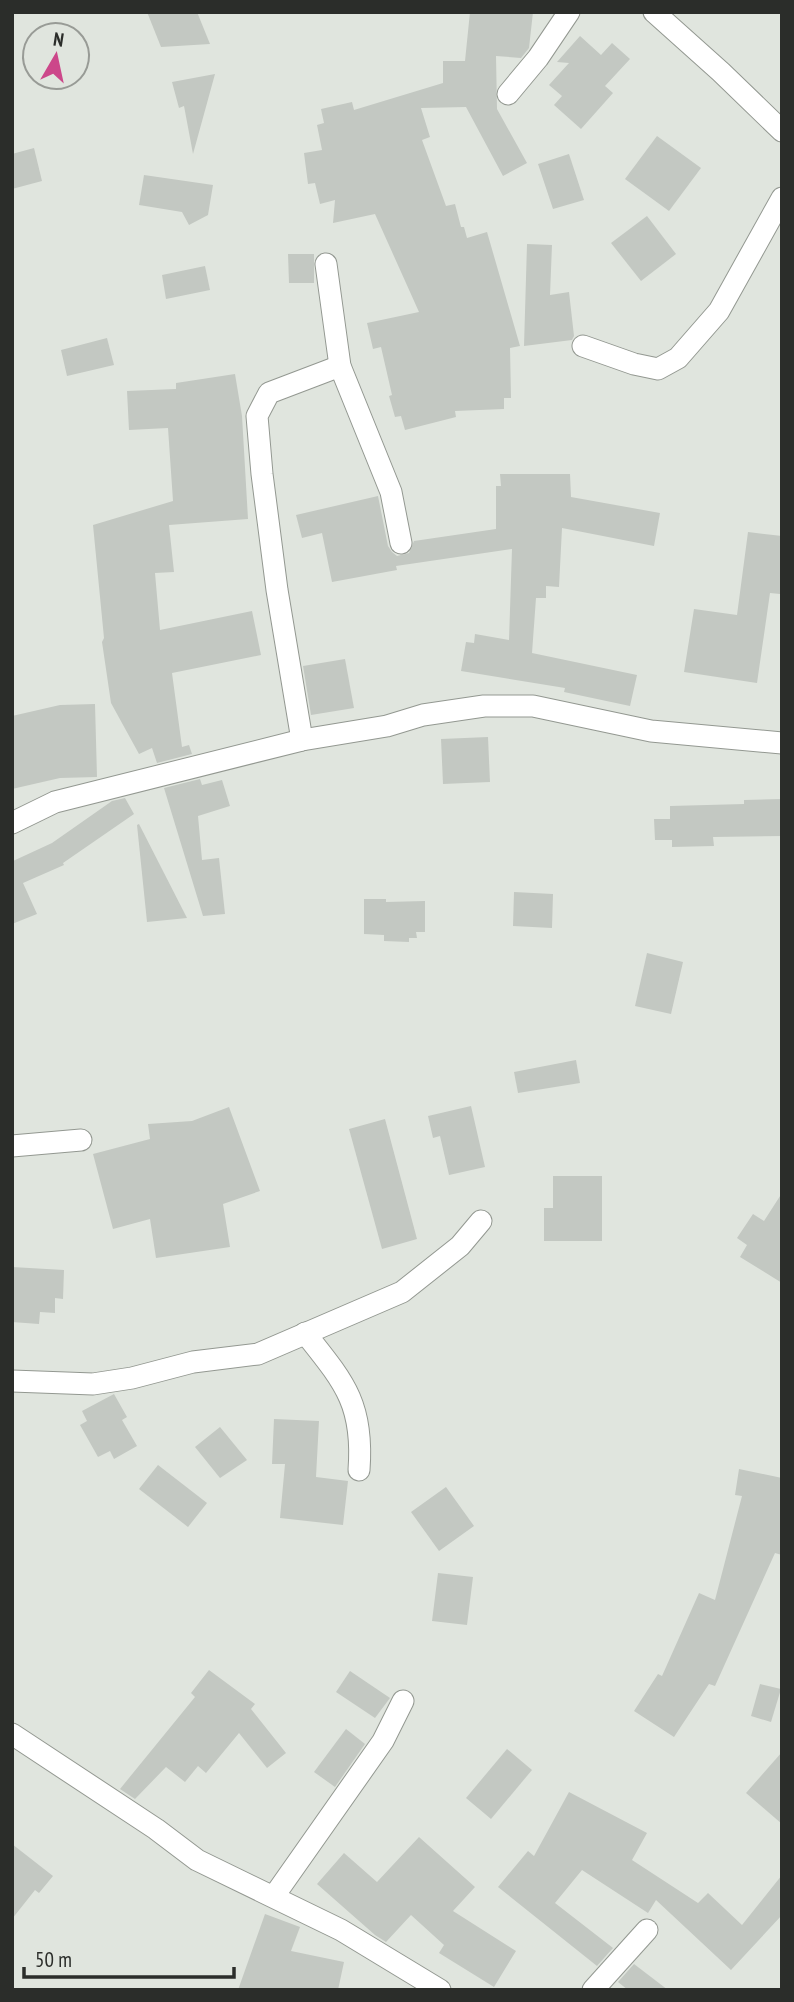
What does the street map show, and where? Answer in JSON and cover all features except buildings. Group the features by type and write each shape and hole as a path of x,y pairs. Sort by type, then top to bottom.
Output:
{"street":[{"path":"508,94 538,58 569,12"},
{"path":"653,12 782,131"},
{"path":"583,346 658,369 678,358 719,311 782,198"},
{"path":"326,264 340,366 391,492 401,543"},
{"path":"302,740 277,590 257,416 269,393 340,366"},
{"path":"12,823 55,802 302,740 387,726 423,715 472,708 533,706 651,731 782,743"},
{"path":"12,1146 81,1140"},
{"path":"12,1381 93,1384 193,1362 258,1353 402,1292 460,1246 481,1221"},
{"path":"305,1333 334,1370 354,1403 361,1441 359,1470"},
{"path":"274,1896 383,1741 403,1701"},
{"path":"12,1734 156,1829 197,1860 341,1930 440,1990"},
{"path":"593,1990 647,1930"}]}
